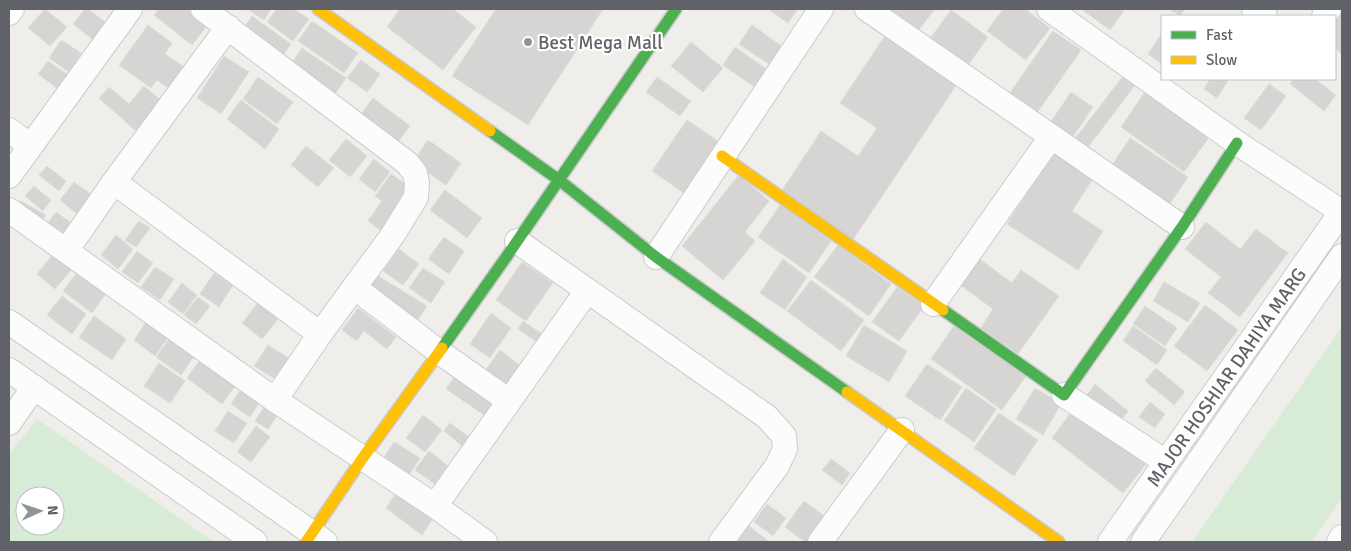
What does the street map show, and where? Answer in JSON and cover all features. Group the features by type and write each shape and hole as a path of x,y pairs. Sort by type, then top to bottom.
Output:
{"street":[{"path":"9,13 12,9"},
{"path":"9,176 130,9"},
{"path":"204,9 407,163 415,173 417,183 416,197 392,236 320,334 275,400"},
{"path":"318,9 559,180 656,257 1059,542"},
{"path":"9,322 315,539 362,459 518,242 676,9"},
{"path":"656,257 821,9"},
{"path":"867,9 1182,228"},
{"path":"1049,9 1237,142 1342,212"},
{"path":"66,251 114,182 228,27"},
{"path":"9,130 31,146"},
{"path":"933,304 1051,137"},
{"path":"1064,394 1182,228 1237,142"},
{"path":"722,156 933,304 1166,462"},
{"path":"114,182 320,334"},
{"path":"9,210 275,400 435,506 484,542"},
{"name":"MAJOR HOSHIAR DAHIYA MARG","path":"1110,542 1342,212"},
{"path":"518,242 767,417 784,436 785,448 777,466 721,542"},
{"name":"MAJOR HOSHIAR DAHIYA MARG","path":"1143,542 1342,256"},
{"path":"354,287 438,352 509,402"},
{"path":"435,506 587,291"},
{"path":"9,370 255,542"},
{"path":"9,423 34,387"},
{"path":"820,542 902,430"},
{"path":"1338,542 1342,537"}],"green space":[{"path":"1342,327 1342,498 1311,542 1192,542"},
{"path":"37,419 214,542 9,542 9,454"}],"building":[{"path":"45,9 67,27 50,46 28,28"},
{"path":"85,9 88,9 109,25 96,42 73,24"},
{"path":"159,9 191,9 209,23 192,45 154,15"},
{"path":"247,9 271,9 264,20"},
{"path":"277,9 294,9 309,19 293,41 267,22"},
{"path":"400,9 453,9 476,27 443,70 387,27"},
{"name":"Best Mega Mall","path":"496,9 603,9 528,125 452,76"},
{"path":"768,9 798,9 788,23"},
{"path":"878,9 935,9 914,36"},
{"path":"1003,9 1025,9 1050,28 1026,60 987,31"},
{"path":"1081,9 1125,9 1110,30"},
{"path":"1169,9 1185,9 1181,15"},
{"path":"951,10 988,37 963,72 926,44"},
{"path":"1340,15 1342,16 1342,54 1336,49 1336,21"},
{"path":"252,16 291,44 280,60 241,32"},
{"path":"312,21 358,53 344,73 298,41"},
{"path":"148,25 172,43 165,54 184,67 169,88 157,80 151,88 119,65"},
{"path":"752,25 787,50 775,68 739,44"},
{"path":"1053,31 1081,50 1034,117 1007,97"},
{"path":"887,33 959,81 852,241 781,192 821,131 858,156 877,128 840,103"},
{"path":"1161,34 1161,63 1148,54"},
{"path":"61,40 81,53 69,72 49,58"},
{"path":"691,42 723,68 703,92 671,66"},
{"path":"735,47 772,73 759,90 723,65"},
{"path":"302,48 346,78 332,98 288,68"},
{"path":"224,56 249,72 221,114 197,98"},
{"path":"361,60 380,74 367,92 347,78"},
{"path":"48,61 71,77 61,91 38,74"},
{"path":"1124,75 1136,84 1082,155 1070,145"},
{"path":"258,77 293,102 277,124 243,99"},
{"path":"657,77 691,101 680,116 646,92"},
{"path":"1209,80 1228,80 1217,98 1204,89"},
{"path":"1293,80 1316,80 1336,95 1324,111 1290,84"},
{"path":"1269,84 1286,96 1261,130 1244,118"},
{"path":"144,86 163,102 137,132 99,98 109,87 129,104"},
{"path":"1071,92 1093,107 1070,141 1048,126"},
{"path":"1145,92 1209,137 1184,172 1121,127"},
{"path":"373,98 410,126 393,149 355,122"},
{"path":"241,100 279,129 265,149 227,119"},
{"path":"687,120 722,144 687,195 652,171"},
{"path":"1130,138 1188,177 1165,211 1108,171"},
{"path":"346,139 367,156 350,177 329,160"},
{"path":"428,140 461,163 446,185 413,162"},
{"path":"306,146 334,168 318,187 291,165"},
{"path":"1054,152 1093,178 1072,211 1103,231 1078,270 1007,224"},
{"path":"374,159 390,172 375,192 359,179"},
{"path":"47,166 66,181 59,191 39,175"},
{"path":"391,174 414,190 384,233 368,221 382,201 375,196"},
{"path":"739,175 769,201 745,232 755,241 723,280 682,246"},
{"path":"74,182 96,198 81,217 60,200"},
{"path":"34,186 51,200 43,211 25,196"},
{"path":"445,190 482,218 467,238 430,210"},
{"path":"21,201 46,215 39,226 15,212"},
{"path":"780,205 831,241 809,273 758,237"},
{"path":"56,212 74,225 61,244 43,230"},
{"path":"139,221 150,228 136,247 125,240"},
{"path":"1206,222 1240,249 1256,229 1288,253 1240,317 1208,293 1221,277 1185,249"},
{"path":"116,235 133,249 118,269 101,255"},
{"path":"444,237 464,251 449,274 428,259"},
{"path":"838,245 891,284 869,316 814,277"},
{"path":"399,249 419,264 403,285 383,271"},
{"path":"137,251 153,263 138,283 122,272"},
{"path":"53,254 72,269 55,289 37,274"},
{"path":"977,257 1012,283 1021,270 1059,296 1018,354 981,328 993,309 959,284"},
{"path":"783,259 807,277 785,310 760,293"},
{"path":"522,262 553,283 526,321 496,300"},
{"path":"155,267 174,279 160,300 141,287"},
{"path":"423,268 445,282 431,303 409,288"},
{"path":"78,271 107,292 92,313 63,291"},
{"path":"214,273 233,285 219,307 200,294"},
{"path":"375,274 427,306 416,323 365,290"},
{"path":"811,280 864,320 841,351 787,311"},
{"path":"1164,282 1200,303 1188,322 1153,301"},
{"path":"182,283 197,295 183,314 168,302"},
{"path":"897,287 924,306 899,341 872,322"},
{"path":"62,296 86,314 72,334 47,315"},
{"path":"198,297 210,306 196,324 184,315"},
{"path":"258,303 278,319 262,339 242,323"},
{"path":"1205,305 1238,330 1207,371 1174,346"},
{"path":"1145,306 1177,328 1165,346 1133,324"},
{"path":"358,308 396,337 387,349 364,331 357,341 342,330"},
{"path":"491,313 511,328 490,358 470,344"},
{"path":"94,316 126,339 112,360 79,337"},
{"path":"148,319 170,335 155,356 134,340"},
{"path":"523,321 542,334 537,342 518,329"},
{"path":"864,325 907,351 889,382 846,356"},
{"path":"954,326 1026,376 1002,410 931,359"},
{"path":"1133,326 1167,350 1157,365 1123,341"},
{"path":"171,337 195,355 181,375 156,357"},
{"path":"268,345 290,359 277,380 254,366"},
{"path":"500,350 521,366 506,387 485,371"},
{"path":"202,357 238,382 222,404 187,378"},
{"path":"159,363 185,381 170,403 144,386"},
{"path":"927,364 962,387 940,420 905,396"},
{"path":"1156,368 1185,392 1174,405 1145,381"},
{"path":"456,374 497,402 487,417 446,389"},
{"path":"244,384 263,397 250,417 231,404"},
{"path":"1095,384 1128,411 1119,423 1086,396"},
{"path":"966,388 996,409 974,442 944,421"},
{"path":"1035,388 1061,404 1043,435 1016,419"},
{"path":"1150,402 1165,414 1155,428 1139,417"},
{"path":"266,404 279,413 268,429 255,421"},
{"path":"1075,407 1147,463 1123,493 1052,438"},
{"path":"228,411 247,423 234,443 215,431"},
{"path":"999,413 1038,440 1014,476 974,448"},
{"path":"423,415 442,430 425,452 406,438"},
{"path":"450,423 470,438 463,447 444,431"},
{"path":"256,426 270,437 251,462 237,452"},
{"path":"394,442 420,458 410,474 384,457"},
{"path":"429,451 448,466 435,484 415,470"},
{"path":"831,459 850,473 842,485 822,470"},
{"path":"396,493 432,520 422,535 386,508"},
{"path":"804,501 827,518 809,542 805,542 785,527"},
{"path":"767,504 786,518 773,536 754,522"},
{"path":"746,524 770,542 733,542"}],"traffic: fast":[{"path":"442,348 676,9"},
{"path":"490,131 559,180 656,257 847,392"},
{"path":"943,310 1064,395 1182,227 1237,143"}],"traffic: slow":[{"path":"318,9 490,131"},
{"path":"722,156 943,310"},
{"path":"306,542 362,459 442,348"},
{"path":"847,392 1059,542"}],"place":[{"name":"Best Mega Mall","path":"528,42"}]}
